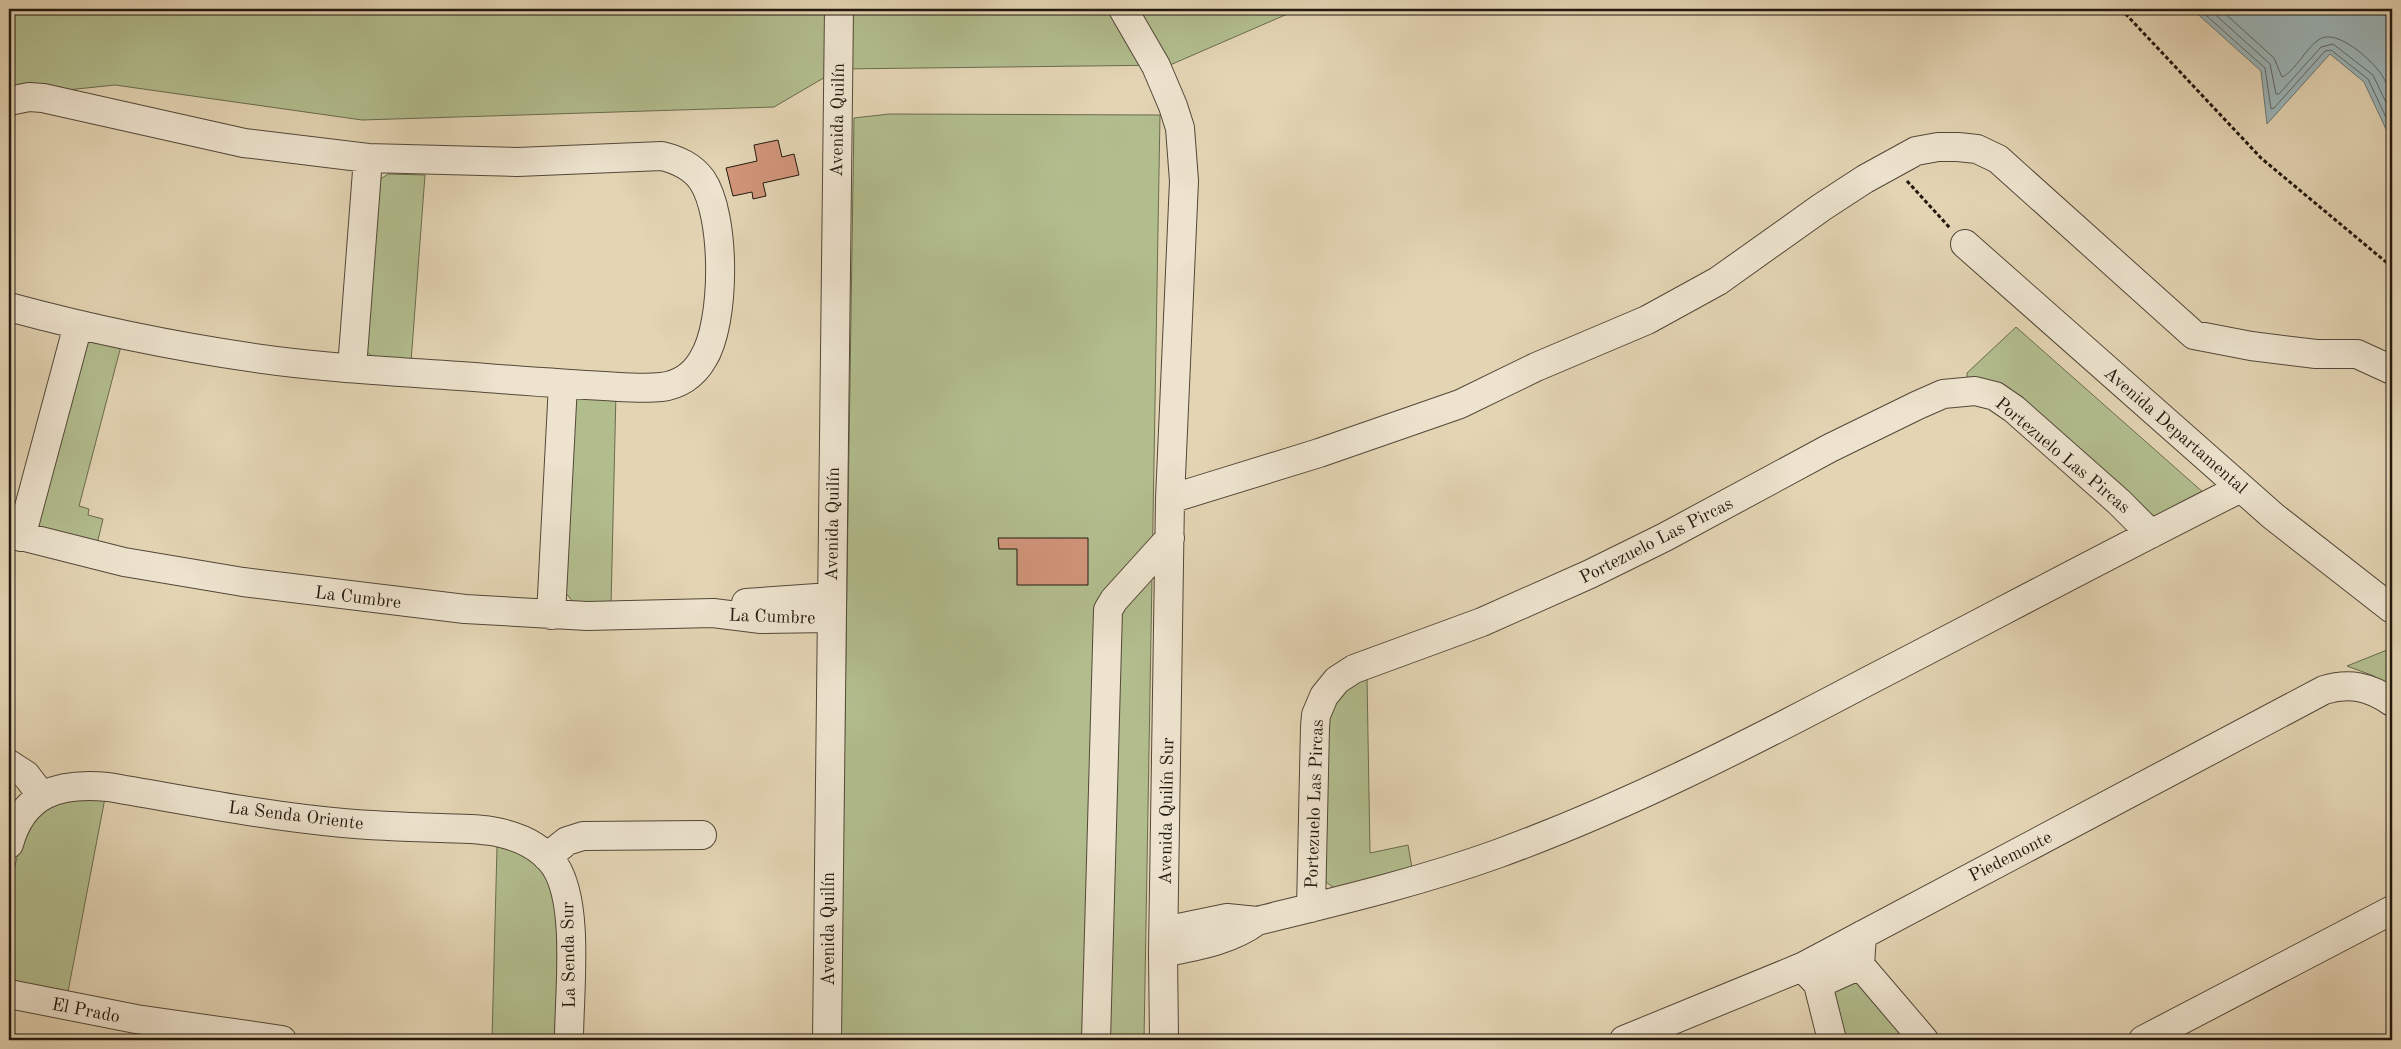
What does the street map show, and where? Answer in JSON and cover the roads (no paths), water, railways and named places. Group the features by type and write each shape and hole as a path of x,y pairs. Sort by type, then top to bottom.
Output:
{"street":[{"name":"Avenida Quilín","path":"827,1040 839,9"},
{"name":"Avenida Quilín Sur","path":"1123,9 1156,66 1180,128 1184,181 1170,499 1164,1040"},
{"path":"9,101 43,98 244,143 368,158 527,162 652,154 674,159 695,172 709,194 718,232 720,252 715,320 704,358 695,371 684,379 661,387 563,384 352,368 208,351 78,326 9,307"},
{"path":"1170,499 1319,453 1460,404 1536,367 1647,320 1718,281 1822,206 1916,151 1938,146 1977,149 1998,159 2194,335 2251,346 2316,354 2357,354 2392,370"},
{"path":"352,368 368,158"},
{"name":"Avenida Departamental","path":"1965,244 2241,488 2392,609"},
{"path":"15,535 78,326"},
{"path":"551,615 563,384"},
{"name":"Portezuelo Las Pircas","path":"1311,908 1315,728 1320,705 1337,680 1363,665 1482,622 1590,574 1732,502 1844,441 1933,398 1955,392 1975,390 1986,392 2000,399 2014,409 2119,502 2152,534"},
{"name":"Portezuelo Las Pircas","path":"1164,942 1227,918 1257,921 1464,866 1610,808 1807,714 2241,488"},
{"name":"La Cumbre","path":"15,535 124,562 243,582 398,602 551,615 627,616 713,613 740,604 760,601 831,608"},
{"path":"1096,1040 1108,610 1114,600 1170,538"},
{"name":"Piedemonte","path":"1624,1040 1810,976 1862,935 2319,692 2336,686 2357,686 2381,694 2392,702"},
{"path":"9,764 26,775 42,796 16,822 9,844"},
{"name":"La Senda Oriente","path":"42,796 65,786 88,785 313,820 482,830 514,836 532,845 547,857"},
{"path":"547,857 566,841 583,836 702,835"},
{"name":"La Senda Sur","path":"547,857 561,877 569,902 569,1040"},
{"path":"2142,1040 2392,910"},
{"path":"1862,935 1860,965 1924,1040"},
{"path":"1832,1040 1810,976 1860,965"},
{"name":"El Prado","path":"9,994 136,1019 282,1040"}],"water":[{"path":"2192,9 2378,9 2392,22 2392,142 2364,82 2330,54 2267,124 2261,71"}]}
